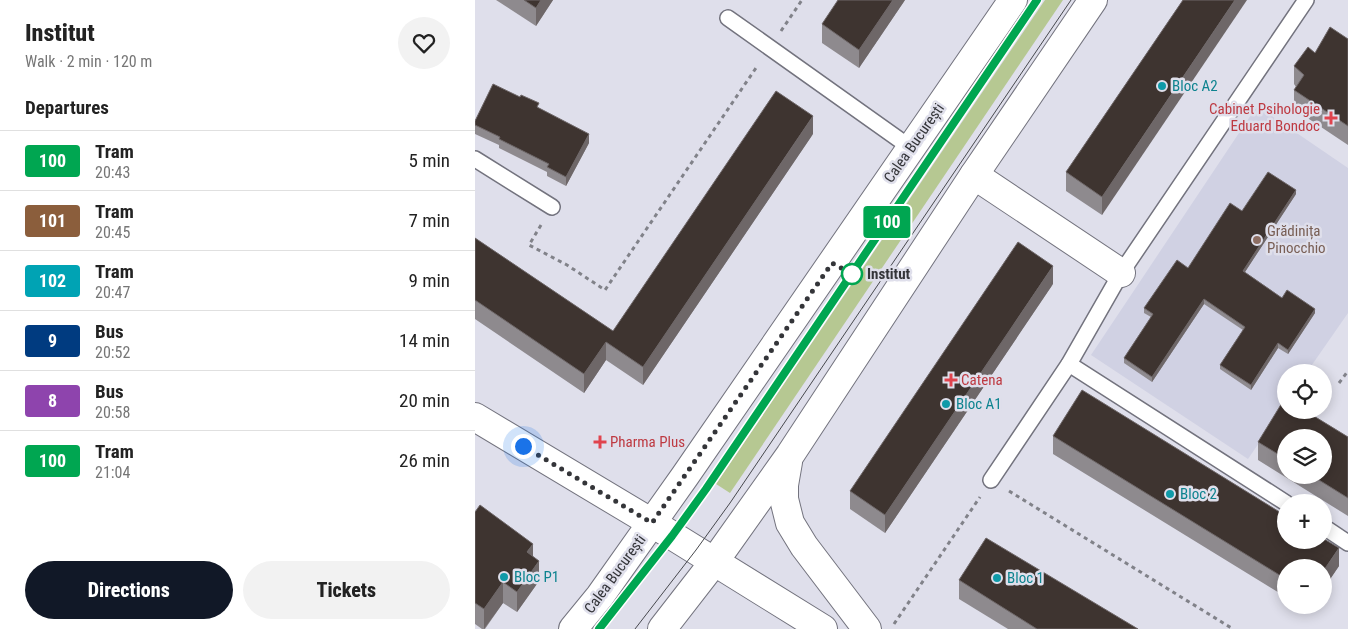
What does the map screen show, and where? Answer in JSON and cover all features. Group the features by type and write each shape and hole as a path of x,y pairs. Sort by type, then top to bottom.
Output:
{"main road":[{"name":"Calea București","path":"573,629 600,596 652,523 1013,0"},
{"path":"662,629 714,562 790,455 974,175 1093,0"},
{"path":"974,175 1121,273"},
{"path":"475,417 652,523 823,629"},
{"path":"790,455 784,485 784,498 790,523 804,546 867,629"}],"lane":[{"path":"991,480 1069,364 1121,273 1306,0"},
{"path":"728,18 911,148"},
{"path":"475,159 552,208"},
{"path":"1069,364 1277,497"},
{"path":"1332,532 1348,543"}],"path":[{"path":"552,208 529,245 567,265 605,290 802,0"},
{"path":"1339,383 1348,370"},
{"path":"891,629 991,480 1233,629"}],"shaded area":[{"name":"Grădinița Pinocchio","path":"1257,106 1348,168 1348,313 1313,364 1277,364 1277,416 1248,459 1091,355"}],"green space":[{"path":"1045,0 1063,0 730,493 716,484"}],"building":[{"path":"524,0 541,0 536,8"},
{"path":"838,0 893,0 859,50 822,24"},
{"name":"Bloc A2","path":"1183,0 1235,0 1102,197 1066,172"},
{"path":"1330,27 1348,39 1348,126 1294,90 1304,75 1294,66 1308,47 1315,53"},
{"path":"493,84 520,97 521,95 539,103 537,107 589,134 566,177 547,167 549,164 475,125 475,121"},
{"path":"776,91 813,116 643,367 606,342 584,374 475,300 475,238 613,331"},
{"path":"1268,172 1296,190 1243,271 1282,298 1287,290 1315,309 1288,350 1278,343 1251,385 1220,365 1245,327 1204,299 1152,377 1124,358 1153,314 1144,308 1177,260 1188,268 1230,203 1242,211"},
{"name":"Bloc A1","path":"1018,242 1053,266 885,515 850,491"},
{"name":"Bloc 2","path":"1082,390 1277,510 1277,549 1332,549 1332,544 1339,548 1332,559 1277,559 1277,573 1053,436"},
{"path":"1277,411 1277,419 1319,419 1348,437 1348,498 1325,484 1332,484 1332,429 1277,429 1277,454 1258,442"},
{"name":"Bloc P1","path":"480,505 533,544 527,552 539,561 517,592 503,582 484,609 475,603 475,512"},
{"path":"986,538 1138,629 1037,629 959,580"}],"tram line":[{"path":"599,629 706,489 1037,0"},
{"name":"100","path":"599,629 672,536 706,489 1037,0"},
{"path":"635,629 730,503 1071,0"}],"place":[{"name":"Bloc A2","path":"1162,86"},
{"name":"Cabinet Psihologie Eduard Bondoc","path":"1331,118"},
{"name":"Grădinița Pinocchio","path":"1257,240"},
{"name":"Institut","path":"852,274"},
{"name":"Catena","path":"951,380"},
{"name":"Bloc A1","path":"946,404"},
{"name":"Pharma Plus","path":"600,442"},
{"name":"Bloc 2","path":"1170,494"},
{"name":"Bloc P1","path":"504,577"},
{"name":"Bloc 1","path":"997,578"}],"route":[{"path":"523,446 652,523 832,263 852,274"}]}
